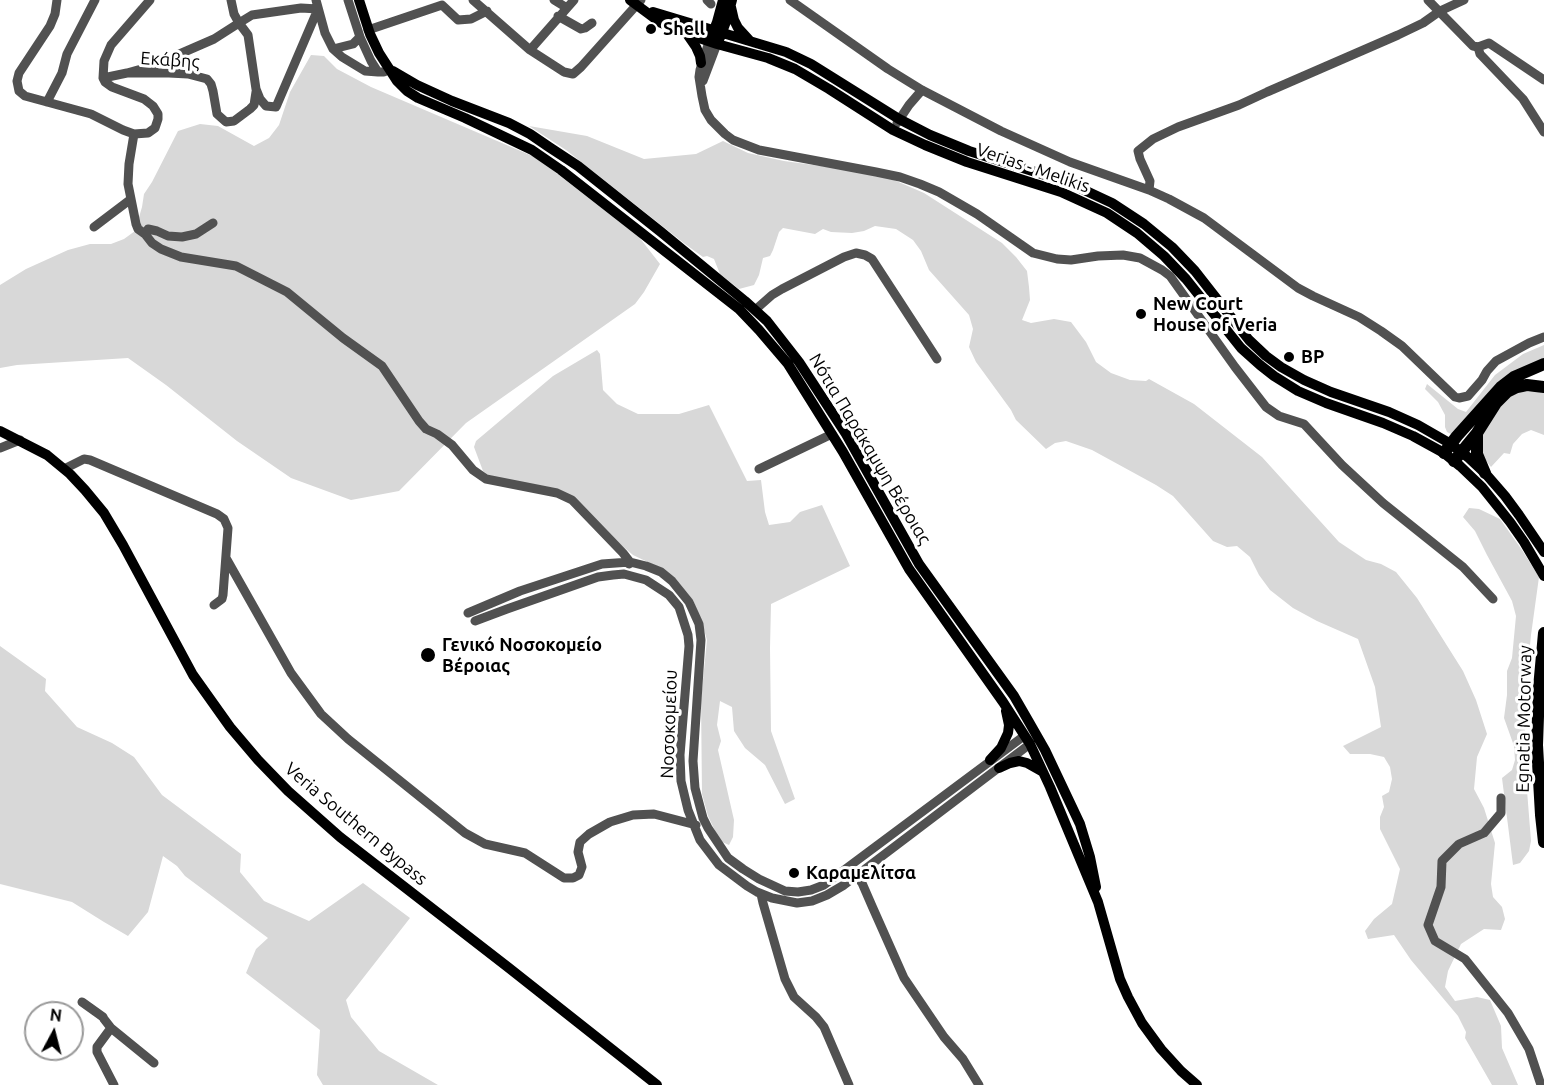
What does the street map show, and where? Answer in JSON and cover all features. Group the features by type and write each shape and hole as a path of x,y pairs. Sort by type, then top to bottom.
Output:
{"highway":[{"path":"1452,452 1501,387 1514,377 1544,364"},
{"path":"1452,452 1477,433 1487,414 1507,392 1527,385 1544,387"},
{"path":"1477,433 1477,454 1485,473"},
{"name":"Egnatia Motorway","path":"1544,633 1537,745 1544,842"}],"main road":[{"name":"Νότια Παράκαμψη Βέροιας","path":"359,0 364,34 397,81 407,91 532,150 561,170 739,309 788,364 832,434 909,569 1031,739 1080,824 1090,857 1098,902"},
{"path":"637,3 692,24 715,38"},
{"path":"637,3 661,23 687,34 715,38"},
{"path":"692,24 702,24 710,20 717,14 721,3"},
{"path":"715,38 721,3"},
{"path":"721,3 732,14 738,28 749,40"},
{"path":"687,34 696,46 701,63"},
{"name":"Verias - Melikis","path":"715,38 749,40 786,52 811,64 896,124"},
{"name":"Verias - Melikis","path":"715,38 795,69 896,124 969,151 1066,182 1112,203 1144,224 1172,247 1195,271 1234,323 1266,356 1281,367 1331,392 1404,418 1485,473 1519,515 1544,552"},
{"name":"Νότια Παράκαμψη Βέροιας","path":"390,69 417,85 452,101 509,123 578,166 720,280 773,329 799,362 846,434 919,564 1014,696 1043,772 1098,902 1120,979 1142,1023 1161,1049 1197,1085"},
{"name":"Veria Southern Bypass","path":"0,430 47,455 85,490 104,513 193,675 230,727 288,791 340,837 657,1085"},
{"name":"Verias - Melikis","path":"1452,452 1496,504 1524,542 1544,576"},
{"path":"1003,702 1009,725 1008,733 994,764 1019,761 1043,772"}],"street":[{"path":"57,0 50,26 18,76 17,81 21,93 91,114 134,134 148,133 155,128 158,119 155,109 144,99 107,84 103,78 104,62 111,45 150,0"},
{"path":"47,102 62,73 67,54 95,0"},
{"path":"231,0 234,14 248,35 256,89 263,103 271,108 276,107 317,4"},
{"path":"348,0 364,34 371,61 378,72"},
{"path":"473,0 530,50 564,72 573,74 637,3"},
{"path":"554,0 567,8"},
{"path":"530,50 574,0"},
{"path":"790,0 888,69 922,90 1021,141 1070,162 1149,190 1204,218 1298,288 1359,316 1381,331 1402,346 1459,398 1468,396 1497,362 1529,342 1544,337"},
{"path":"1428,0 1473,46 1478,47 1489,43 1544,80"},
{"path":"1149,190 1150,181 1138,151 1154,139 1178,127 1239,105 1398,35 1464,0"},
{"path":"333,49 353,44 364,34 442,2 458,20 471,19 487,11"},
{"path":"127,73 152,66 214,39 252,15 317,4"},
{"path":"317,4 325,33 333,49 359,68 370,72 390,69"},
{"path":"558,16 581,29 592,23"},
{"path":"715,38 701,63 699,78 705,110 725,134 744,145 778,154 900,177 921,184 977,214 1033,253 1071,260 1124,255 1140,258 1162,270 1170,276 1266,407 1279,416 1304,424 1350,473 1383,503 1463,567 1493,599"},
{"path":"700,86 715,38"},
{"path":"1478,47 1480,54 1522,99 1544,132"},
{"name":"Εκάβης","path":"103,78 127,73 188,74 207,79 211,84 217,114 226,122 234,121 254,105 256,89"},
{"path":"896,124 922,90"},
{"path":"134,134 128,184 138,229 146,234 152,243 161,249 188,258 237,266 287,292 343,338 382,366 419,421 426,429 452,445 472,470 486,478 557,493 572,500 630,562 624,574"},
{"path":"94,227 131,199"},
{"path":"146,234 148,229 168,236 182,237 196,234 213,223"},
{"path":"755,310 782,289 844,257 850,254 865,255 872,259 937,359"},
{"path":"759,470 832,434"},
{"path":"0,448 20,440"},
{"path":"64,469 84,459 90,460 224,519 228,528 223,594 222,599 214,605"},
{"path":"226,558 291,673 321,714 348,739 465,833 485,843 525,853 564,878 573,878 579,875 582,867 578,852 580,842 610,822 633,815 654,814 708,828"},
{"name":"Νοσοκομείου","path":"468,613 520,591 602,564 630,562 661,572 672,581 689,602 699,624 701,640 693,761 695,788 708,828 728,858 742,869 785,891 798,892 824,885 994,764"},
{"name":"Νοσοκομείου","path":"475,621 598,577 624,574 646,580 669,595 679,608 688,635 689,646 680,755 681,781 687,810 700,840 719,865 761,894 772,898 797,903 812,901 827,895 856,875 994,764"},
{"path":"994,764 1031,739"},
{"path":"1501,798 1501,813 1490,826 1484,832 1460,844 1442,861 1441,887 1428,925 1436,941 1465,958 1508,1013 1528,1049 1541,1085"},
{"path":"856,875 904,978 944,1037 963,1059 979,1085"},
{"path":"761,894 785,978 794,997 816,1017 824,1028 849,1085"},
{"path":"84,1003 104,1017 111,1028 154,1063"},
{"path":"111,1028 97,1047 97,1052 114,1085"}],"shaded area":[{"path":"311,55 324,56 337,69 371,87 537,158 639,237 660,264 635,304 466,423 399,491 351,500 291,478 237,441 128,358 0,368 0,285 26,269 68,250 90,244 111,244 135,231 144,194 178,131 200,124 218,126 254,146 269,138 279,125 290,92"},
{"path":"529,126 587,136 644,159 696,154 723,141 748,153 784,161 865,172 894,180 924,193 1002,243 1027,271 1030,300 1022,320 1031,323 1054,319 1071,322 1086,342 1096,362 1111,373 1130,380 1146,381 1149,379 1194,404 1262,457 1339,542 1366,560 1381,564 1396,572 1417,598 1463,671 1476,700 1487,734 1477,757 1474,789 1484,808 1495,843 1491,884 1493,897 1502,907 1505,919 1501,930 1484,929 1461,944 1448,971 1445,987 1455,1001 1477,997 1490,1000 1501,1026 1502,1048 1518,1085 1492,1085 1465,1038 1466,1032 1458,1016 1411,960 1394,935 1368,939 1365,931 1374,919 1392,904 1400,869 1380,829 1380,817 1384,807 1382,796 1389,792 1392,779 1390,767 1384,757 1350,754 1343,746 1381,727 1375,687 1358,639 1293,608 1270,590 1250,557 1237,546 1227,547 1213,541 1173,496 1156,485 1092,450 1066,441 1055,443 1046,449 1016,420 976,362 969,347 973,329 969,315 929,270 921,251 913,240 896,229 875,226 852,233 831,232 823,229 815,234 783,228 779,232 770,256 763,258 754,285 739,289 720,274 714,259 703,257 566,150"},
{"path":"1544,345 1544,360 1453,435 1447,432 1445,415 1438,402 1425,389 1427,384 1458,409 1466,412 1495,375 1523,354"},
{"path":"597,350 600,354 603,390 617,404 638,414 679,414 709,405 747,481 761,480 769,525 790,522 800,512 822,505 850,566 771,604 771,731 795,799 785,804 765,765 745,748 734,731 732,707 720,701 717,725 721,741 718,750 734,820 733,837 729,845 720,841 708,816 702,794 701,700 707,640 693,600 676,579 633,555 614,539 576,500 553,488 489,476 483,471 474,447 476,441 553,376"},
{"path":"1520,392 1544,393 1544,435 1531,430 1522,434 1513,444 1510,454 1504,453 1491,467 1483,457 1482,435 1498,406"},
{"path":"1469,508 1479,509 1500,519 1539,577 1527,676 1525,731 1525,765 1531,841 1529,851 1520,863 1513,865 1502,778 1512,770 1515,760 1514,746 1504,718 1507,671 1512,658 1516,616 1512,601 1475,531 1463,517"},
{"path":"0,646 46,679 45,691 77,727 112,743 134,757 162,795 241,854 240,872 264,901 309,921 363,883 410,918 346,1000 351,1017 379,1051 438,1085 323,1085 317,1075 320,1030 246,973 256,949 268,938 185,876 177,866 163,856 148,912 128,936 72,902 0,884"}],"place":[{"name":"Shell","path":"651,29"},
{"name":"New Court House of Veria","path":"1141,314"},
{"name":"BP","path":"1289,357"},
{"name":"Γενικό Νοσοκομείο Βέροιας","path":"428,655"},
{"name":"Καραμελίτσα","path":"794,873"}]}
